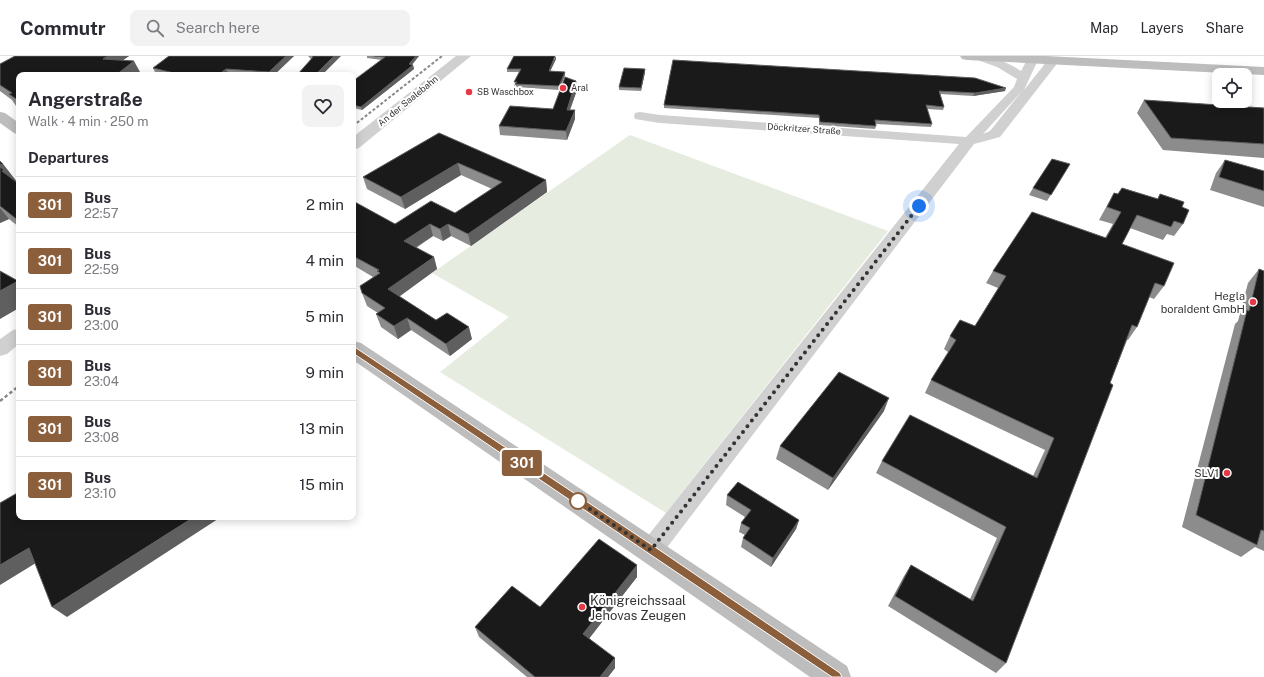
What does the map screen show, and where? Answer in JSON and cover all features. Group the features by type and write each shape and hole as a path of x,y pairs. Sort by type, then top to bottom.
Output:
{"main road":[{"path":"967,56 1264,71"},
{"path":"0,116 16,128"},
{"path":"356,351 651,550 825,674"}],"street":[{"name":"An der Saalebahn","path":"356,144 464,56"},
{"path":"976,56 1008,67 1024,78"},
{"path":"651,550 969,141 1019,88 1032,60"},
{"name":"Döckritzer Straße","path":"640,116 660,119 969,141 995,134 1050,65 1048,61"},
{"path":"0,349 16,337"}],"shaded area":[{"path":"630,135 888,231 666,513 440,372 509,317 432,273"}],"building":[{"path":"15,56 108,56 103,59 134,61 120,72 16,72 16,99 9,94 12,93 0,85 0,64"},
{"path":"169,56 286,56 269,72 226,69 222,72 170,72 153,68"},
{"path":"312,56 334,56 318,72 300,72 313,57"},
{"path":"374,56 416,56 409,64 413,65 361,107 356,106 356,79 385,57"},
{"path":"514,56 555,56 549,71 565,72 559,86 515,84 517,82 514,82 521,69 507,69"},
{"path":"673,60 975,78 1006,88 975,93 939,91 944,107 926,105 932,124 875,120 876,126 820,122 819,115 664,105"},
{"path":"624,68 645,69 641,88 619,87"},
{"path":"565,77 576,81 567,110 575,110 566,131 499,126 510,106 553,109"},
{"path":"1144,100 1212,105 1212,108 1264,108 1264,144 1171,138"},
{"path":"439,133 546,180 468,234 448,224 440,229 430,224 404,241 434,257 388,289 436,320 447,313 469,327 446,344 407,318 394,326 376,314 385,308 362,293 360,286 380,273 377,271 379,270 356,258 356,203 395,224 431,201 455,213 502,182 458,163 401,197 363,177"},
{"path":"1052,159 1070,164 1051,195 1033,188"},
{"path":"1225,160 1264,171 1264,191 1219,177"},
{"path":"0,167 4,170 2,171 16,182 16,219 0,206"},
{"path":"1122,188 1158,199 1160,194 1184,202 1182,207 1189,210 1183,224 1174,221 1171,227 1137,215 1122,244 1174,263 1164,286 1155,283 1137,327 1132,325 1110,383 1113,385 1006,663 895,596 911,565 973,601 1006,527 882,461 910,415 1037,478 1054,438 931,380 956,340 950,336 960,320 975,326 1006,276 993,271 1032,212 1106,238 1121,212 1107,207 1114,193 1118,194"},
{"name":"SLV1","path":"1259,269 1264,271 1264,531 1261,530 1257,545 1196,515 1247,310 1249,311"},
{"path":"0,271 16,280 16,282 0,291"},
{"path":"839,372 889,398 833,478 780,446"},
{"path":"738,482 799,520 773,558 743,538 750,528 741,523 751,510 727,495"},
{"path":"16,494 16,520 189,520 52,607 29,548 0,565 0,503"},
{"name":"Königreichssaal Jehovas Zeugen","path":"599,539 637,565 583,634 615,658 600,677 535,677 475,627 512,586 540,607"}],"railway":[{"path":"356,124 442,56"},
{"path":"0,401 16,388"}],"bus line":[{"name":"301","path":"356,351 836,677"}],"place":[{"name":"Aral","path":"563,88"},
{"name":"SB Waschbox","path":"469,92"},
{"name":"Hegla boraIdent GmbH","path":"1253,302"},
{"name":"SLV1","path":"1227,473"},
{"name":"Königreichssaal Jehovas Zeugen","path":"582,607"}],"route":[{"path":"578,501 651,550 919,206"}]}
